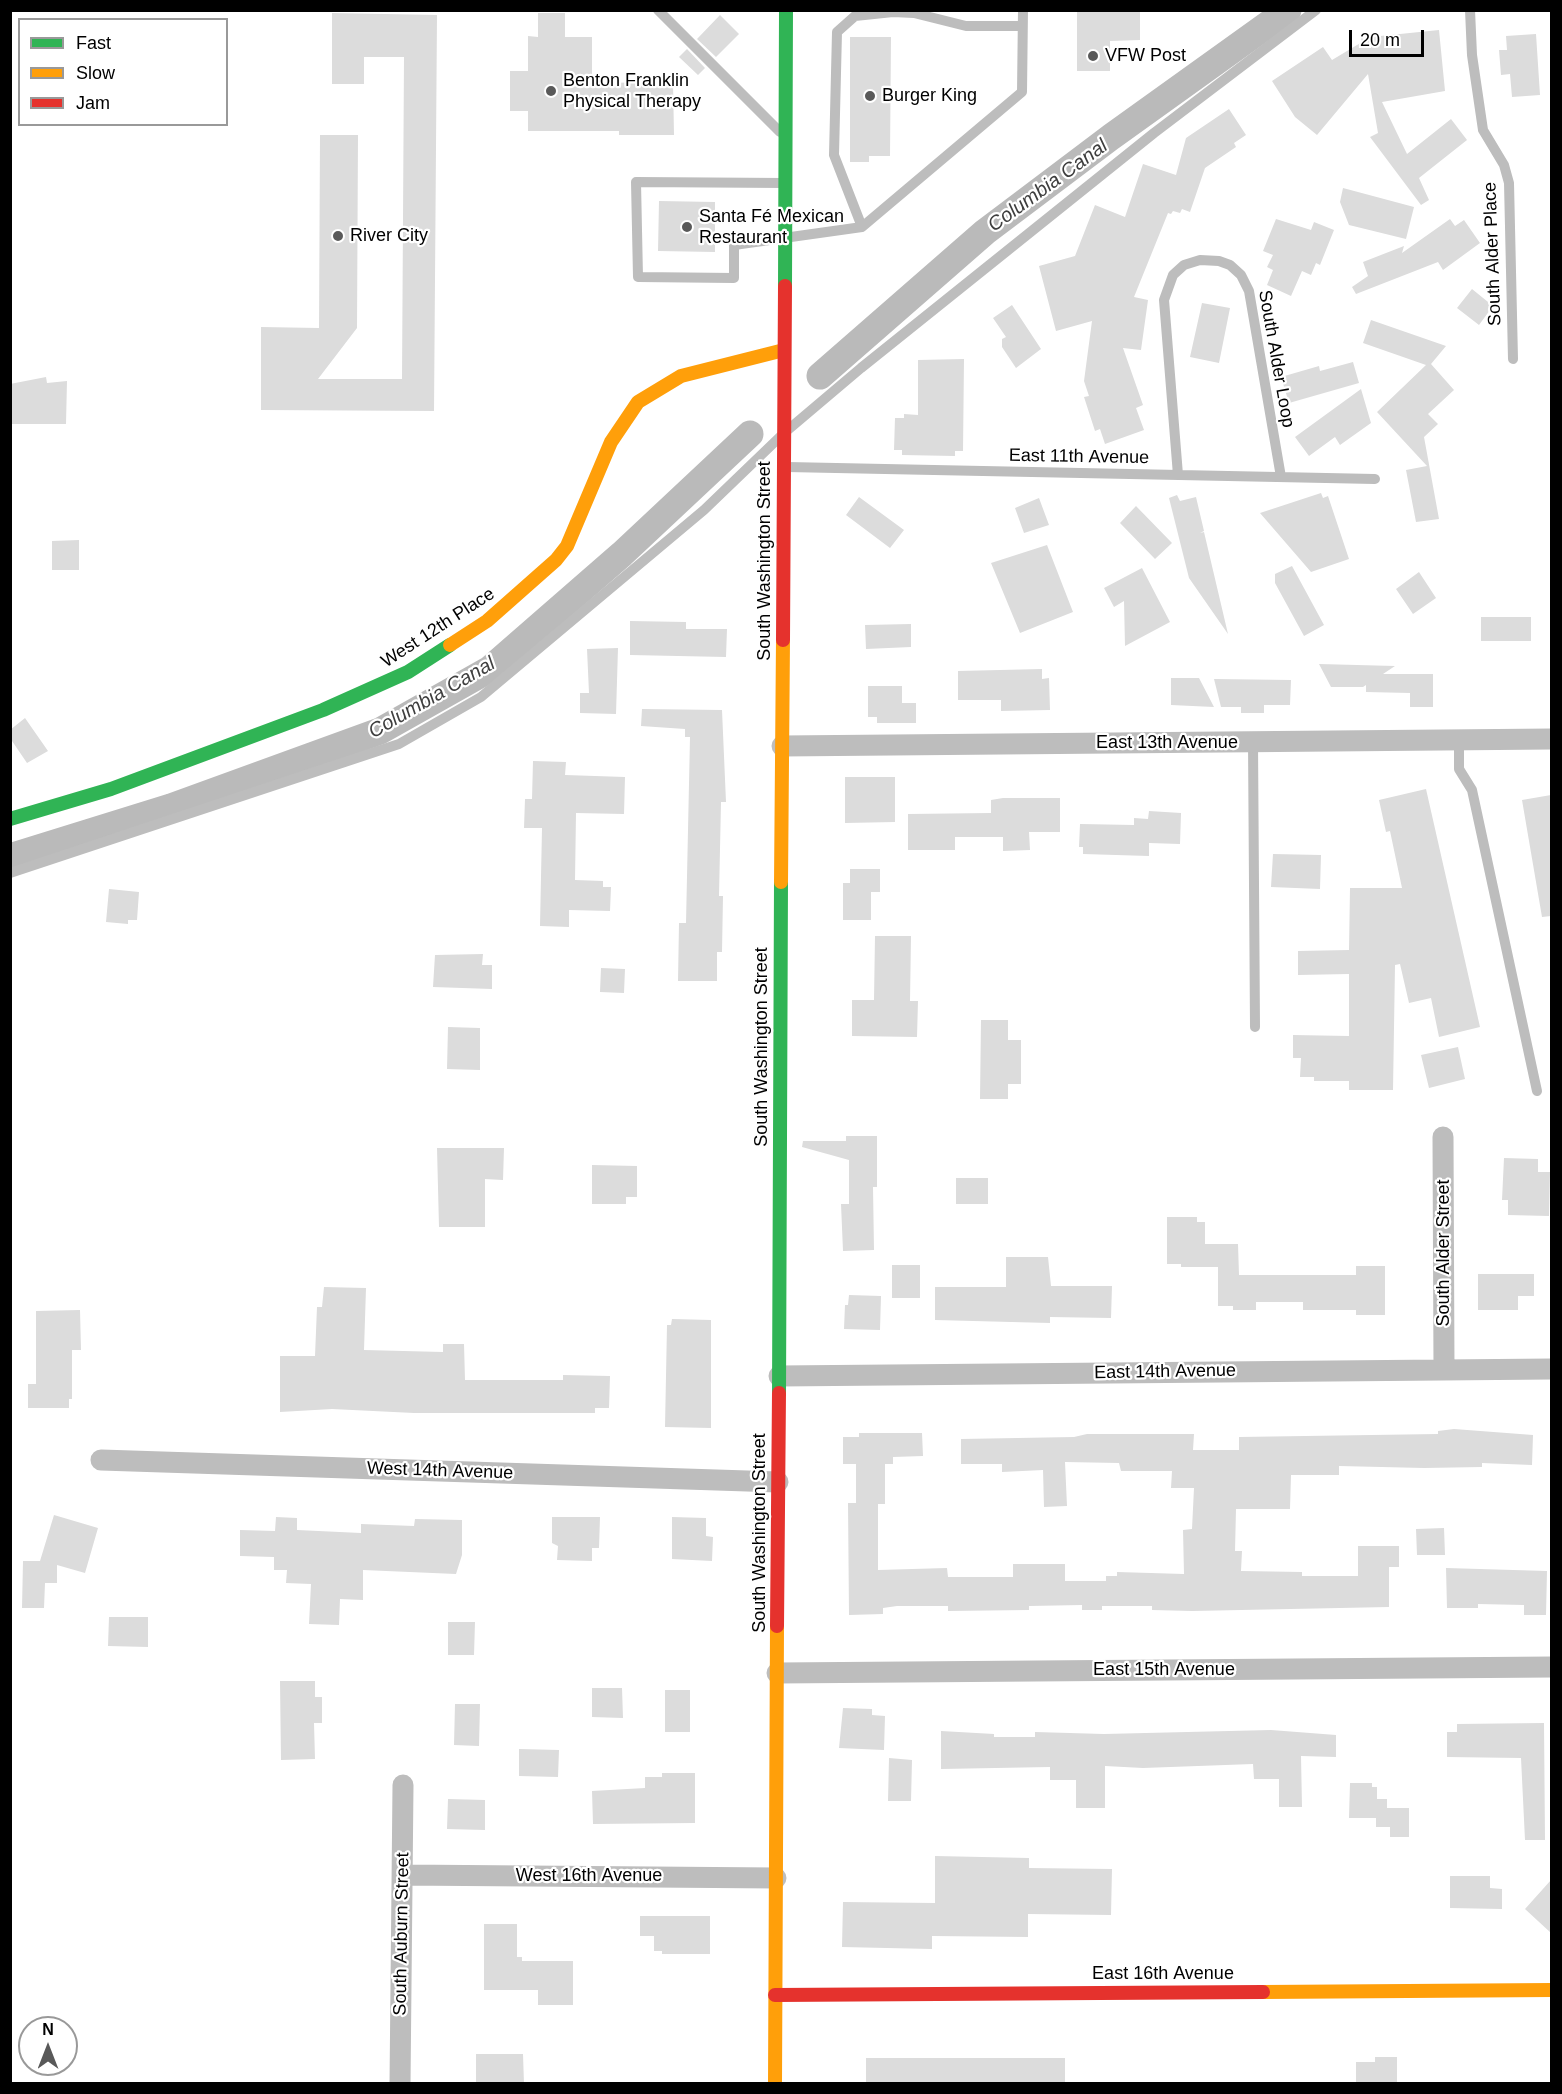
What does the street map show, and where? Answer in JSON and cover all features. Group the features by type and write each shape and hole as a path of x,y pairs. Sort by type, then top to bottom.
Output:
{"main road":[{"name":"South Washington Street","path":"775,2084 786,10"},
{"name":"West 12th Place","path":"10,819 133,781 323,710 408,672 487,621 556,560 567,546 583,513 611,442 638,402 681,376 784,350"},
{"name":"East 16th Avenue","path":"775,1995 1551,1990"}],"street":[{"name":"East 13th Avenue","path":"782,746 1551,739"},
{"name":"South Alder Street","path":"1443,1137 1444,1370"},
{"name":"East 14th Avenue","path":"778,1376 1551,1369"},
{"name":"West 14th Avenue","path":"101,1460 778,1482"},
{"name":"East 15th Avenue","path":"777,1673 1551,1667"},
{"name":"South Auburn Street","path":"400,2084 403,1785"},
{"name":"West 16th Avenue","path":"403,1875 776,1878"}],"lane":[{"path":"658,10 785,137"},
{"path":"785,183 636,182 638,277 734,278 734,245 862,227 1022,92 1023,10"},
{"path":"10,873 399,744 481,697 704,510 783,434 861,368 1154,133 1316,10"},
{"name":"South Alder Place","path":"1470,10 1472,55 1483,130 1504,165 1509,183 1513,359"},
{"path":"862,227 834,155 837,32 855,16 893,12 914,13 966,26 1023,26"},
{"name":"South Alder Loop","path":"1178,475 1164,300 1173,275 1184,265 1200,260 1219,261 1230,265 1241,275 1249,291 1281,477"},
{"name":"East 11th Avenue","path":"783,467 1375,479"},
{"path":"1459,740 1459,769 1472,790 1537,1091"},
{"path":"1253,742 1255,1027"}],"building":[{"name":"VFW Post","path":"1077,10 1140,10 1140,40 1110,41 1110,71 1077,71"},
{"name":"River City","path":"332,13 437,15 434,411 261,410 261,327 319,328 320,135 358,135 357,328 318,379 402,379 404,57 364,57 364,84 332,84"},
{"name":"Benton Franklin Physical Therapy","path":"538,13 565,13 565,37 592,37 592,83 673,82 674,135 619,135 619,131 528,131 528,111 510,111 510,71 528,71 528,36 538,37"},
{"path":"720,15 739,34 716,57 697,39"},
{"path":"1439,30 1445,91 1382,102 1407,154 1451,119 1467,140 1419,178 1429,200 1421,205 1370,137 1378,133 1368,74 1317,135 1295,117 1272,81 1323,47 1332,60 1362,42 1361,38"},
{"path":"1536,34 1540,95 1512,97 1510,74 1501,75 1499,50 1507,50 1506,36"},
{"name":"Burger King","path":"850,37 891,37 890,156 869,156 869,162 850,162"},
{"path":"687,49 705,68 698,75 679,57"},
{"path":"1229,109 1246,135 1234,143 1236,147 1205,168 1190,212 1182,209 1180,213 1173,211 1171,214 1168,213 1134,297 1148,300 1141,350 1123,348 1143,405 1136,408 1144,430 1105,444 1100,429 1095,431 1084,397 1089,396 1084,381 1092,321 1056,331 1039,266 1075,256 1095,205 1125,217 1143,164 1176,175 1186,138"},
{"path":"1343,188 1414,207 1406,239 1349,225 1340,202"},
{"name":"Santa Fé Mexican Restaurant","path":"659,201 715,202 715,252 658,251"},
{"path":"1276,219 1311,230 1314,222 1334,230 1320,265 1316,263 1311,275 1302,271 1291,296 1267,285 1273,270 1267,267 1273,255 1263,251"},
{"path":"1450,219 1455,226 1464,220 1480,243 1443,270 1438,262 1356,294 1352,287 1368,276 1363,262 1404,246 1402,253"},
{"path":"1472,289 1493,306 1479,325 1457,308"},
{"path":"1202,303 1230,308 1219,363 1190,357"},
{"path":"1012,305 1041,349 1016,368 1002,347 1002,339 1006,337 993,318"},
{"path":"1371,320 1446,346 1431,364 1454,390 1428,414 1438,424 1424,437 1439,519 1416,522 1406,470 1427,466 1377,412 1426,365 1363,343"},
{"path":"964,359 963,451 955,451 955,456 902,455 902,450 894,450 895,418 904,418 904,414 918,415 918,360"},
{"path":"1353,362 1359,383 1289,403 1281,377 1319,366 1320,371"},
{"path":"46,377 47,383 67,381 66,424 10,424 10,384"},
{"path":"1361,389 1371,423 1340,445 1335,437 1309,456 1295,437"},
{"path":"1321,493 1323,498 1328,496 1349,559 1311,572 1260,513"},
{"path":"1177,495 1180,501 1196,497 1204,531 1200,533 1204,532 1228,634 1189,578 1169,498"},
{"path":"859,497 904,530 890,548 846,515"},
{"path":"1039,498 1049,525 1024,533 1015,508"},
{"path":"1136,506 1172,543 1155,559 1120,523"},
{"path":"79,540 79,570 52,570 52,541"},
{"path":"1047,545 1073,612 1020,633 991,563"},
{"path":"1292,566 1324,625 1304,636 1275,583 1275,574"},
{"path":"1142,568 1170,622 1125,646 1124,601 1114,607 1104,588"},
{"path":"1419,572 1436,598 1413,614 1396,589"},
{"path":"1481,617 1531,617 1531,641 1481,641"},
{"path":"630,621 686,622 686,629 727,629 726,657 630,655"},
{"path":"911,624 911,647 866,649 865,625"},
{"path":"618,648 616,714 580,713 580,693 589,693 587,649"},
{"path":"1319,664 1395,666 1383,674 1433,674 1433,707 1410,707 1410,693 1366,692 1366,685 1363,687 1331,687"},
{"path":"1042,669 1042,679 1049,678 1050,710 1001,711 1001,700 958,700 958,671"},
{"path":"1171,678 1199,678 1214,707 1171,705"},
{"path":"1214,679 1291,680 1290,705 1264,705 1264,713 1241,713 1241,707 1221,707"},
{"path":"868,686 902,686 902,703 916,703 916,723 877,723 877,717 868,717"},
{"path":"642,709 722,710 726,802 721,802 719,896 723,896 722,952 717,952 717,981 678,981 679,923 686,923 690,737 685,737 685,729 641,726"},
{"path":"25,718 48,751 27,763 10,738 10,730"},
{"path":"533,761 566,762 565,775 625,777 624,814 576,813 575,880 603,881 603,887 611,887 610,911 569,910 569,927 540,926 542,828 524,828 525,799 532,799"},
{"path":"845,777 895,777 895,822 845,823"},
{"path":"1426,789 1480,1027 1439,1037 1431,998 1409,1003 1400,964 1395,965 1393,1090 1349,1090 1349,1081 1314,1081 1314,1077 1300,1077 1301,1058 1293,1058 1293,1035 1349,1036 1349,974 1298,975 1298,951 1349,950 1350,888 1402,888 1390,831 1386,832 1379,800"},
{"path":"1551,795 1551,916 1542,917 1522,800"},
{"path":"1060,798 1060,832 1029,832 1030,850 1003,851 1003,837 955,837 955,850 908,850 908,814 991,813 991,800"},
{"path":"1149,811 1181,813 1180,844 1149,843 1149,856 1083,854 1083,847 1079,847 1080,824 1134,825 1134,818 1148,819"},
{"path":"1273,854 1321,855 1320,889 1271,887"},
{"path":"850,869 880,869 880,892 871,892 871,920 843,920 843,883 850,883"},
{"path":"109,889 139,892 137,920 128,920 128,924 106,922"},
{"path":"875,936 911,936 910,1001 918,1001 917,1037 852,1036 852,1000 874,1000"},
{"path":"483,954 482,965 492,965 492,989 433,987 435,955"},
{"path":"601,968 625,969 624,993 600,992"},
{"path":"981,1020 1008,1020 1008,1040 1021,1040 1021,1084 1008,1084 1008,1099 980,1099"},
{"path":"448,1027 480,1028 480,1070 447,1069"},
{"path":"1458,1047 1465,1079 1429,1088 1421,1055"},
{"path":"846,1136 877,1136 877,1187 873,1187 874,1250 843,1251 841,1204 849,1204 849,1160 802,1147 803,1141 846,1141"},
{"path":"437,1148 504,1148 503,1180 485,1179 485,1227 439,1227"},
{"path":"1504,1158 1538,1159 1538,1172 1550,1172 1549,1216 1508,1215 1508,1200 1502,1200"},
{"path":"592,1165 637,1166 637,1197 626,1197 626,1204 592,1204"},
{"path":"956,1178 988,1178 988,1204 956,1204"},
{"path":"1167,1217 1197,1217 1197,1222 1205,1222 1205,1244 1238,1244 1239,1275 1356,1275 1356,1266 1385,1266 1385,1315 1356,1315 1356,1310 1303,1310 1303,1302 1256,1302 1256,1310 1233,1310 1233,1306 1218,1306 1218,1267 1181,1267 1181,1264 1167,1264"},
{"path":"1006,1257 1048,1257 1051,1286 1112,1286 1111,1318 1050,1317 1050,1323 935,1320 935,1287 1006,1287"},
{"path":"892,1265 920,1265 920,1298 892,1298"},
{"path":"1478,1274 1534,1274 1534,1296 1518,1296 1518,1310 1478,1310"},
{"path":"324,1287 366,1288 364,1350 443,1352 443,1344 464,1344 465,1380 563,1380 563,1375 610,1376 609,1408 595,1408 595,1413 414,1413 332,1409 280,1412 280,1356 315,1356 317,1307 322,1307"},
{"path":"849,1295 881,1296 880,1330 844,1329 845,1305 848,1305"},
{"path":"80,1310 81,1350 72,1350 72,1399 69,1399 69,1408 28,1408 28,1384 36,1384 36,1311"},
{"path":"672,1319 711,1320 711,1428 665,1427 667,1325 671,1325"},
{"path":"1454,1429 1533,1435 1532,1465 1482,1463 1482,1467 1424,1468 1339,1466 1339,1475 1291,1475 1290,1509 1236,1509 1235,1551 1242,1551 1241,1571 1302,1572 1302,1576 1358,1576 1358,1546 1399,1546 1399,1567 1389,1567 1389,1607 1192,1611 1152,1610 1152,1606 1102,1606 1102,1610 1082,1610 1082,1605 1029,1606 1029,1610 948,1611 948,1606 897,1606 883,1608 883,1614 849,1615 848,1503 856,1503 856,1464 843,1464 843,1437 859,1437 859,1433 922,1433 923,1456 893,1457 893,1464 885,1464 885,1504 878,1504 878,1570 947,1568 948,1577 1013,1577 1013,1564 1065,1564 1065,1581 1106,1581 1106,1576 1117,1576 1117,1572 1184,1574 1183,1530 1192,1529 1194,1488 1171,1488 1172,1471 1121,1471 1119,1463 1065,1462 1067,1506 1044,1507 1043,1470 1002,1472 1002,1464 961,1464 961,1439 1074,1437 1087,1434 1194,1434 1193,1450 1239,1450 1239,1437 1438,1434 1438,1431"},
{"path":"54,1515 98,1528 85,1573 57,1565 57,1583 45,1583 44,1608 22,1608 23,1561 40,1561"},
{"path":"276,1517 297,1518 297,1530 361,1533 361,1524 414,1526 415,1519 462,1520 462,1555 456,1574 363,1570 363,1600 340,1599 339,1625 309,1624 311,1584 286,1583 287,1570 274,1570 274,1557 240,1556 240,1530 275,1531"},
{"path":"552,1517 600,1517 599,1548 592,1548 592,1561 557,1560 558,1546 552,1543"},
{"path":"672,1517 706,1518 706,1536 713,1537 712,1561 672,1559"},
{"path":"1444,1528 1445,1555 1417,1555 1416,1529"},
{"path":"1446,1568 1547,1571 1546,1615 1524,1615 1524,1605 1478,1604 1478,1608 1447,1608"},
{"path":"109,1617 148,1617 148,1647 108,1646"},
{"path":"448,1622 475,1622 474,1655 448,1655"},
{"path":"280,1681 315,1681 315,1697 322,1697 322,1723 314,1723 315,1759 281,1760"},
{"path":"592,1688 622,1688 623,1718 592,1717"},
{"path":"665,1690 690,1690 690,1732 665,1732"},
{"path":"455,1704 480,1704 479,1746 454,1745"},
{"path":"843,1708 872,1709 872,1715 885,1716 884,1750 839,1748"},
{"path":"1544,1723 1545,1840 1525,1840 1521,1758 1447,1757 1447,1732 1457,1732 1457,1724"},
{"path":"1271,1730 1336,1735 1336,1757 1301,1756 1302,1807 1279,1807 1279,1779 1254,1779 1253,1764 1143,1768 1105,1766 1105,1808 1076,1808 1076,1780 1050,1780 1050,1767 941,1769 941,1731 994,1734 994,1737 1035,1737 1035,1732 1104,1734"},
{"path":"519,1749 559,1750 558,1777 519,1776"},
{"path":"889,1758 912,1760 911,1801 888,1801"},
{"path":"662,1773 695,1773 695,1823 593,1824 592,1791 645,1788 645,1777 662,1777"},
{"path":"1350,1783 1372,1783 1372,1787 1377,1787 1377,1799 1387,1799 1387,1808 1409,1808 1409,1837 1390,1837 1390,1827 1376,1827 1376,1818 1349,1818"},
{"path":"448,1799 485,1800 485,1830 447,1829"},
{"path":"935,1856 1029,1858 1029,1868 1112,1869 1111,1915 1028,1914 1028,1937 932,1936 932,1949 842,1947 843,1902 935,1903"},
{"path":"1450,1876 1490,1876 1490,1888 1502,1889 1502,1909 1450,1908"},
{"path":"1551,1880 1551,1933 1525,1909"},
{"path":"640,1916 710,1916 710,1954 662,1954 662,1951 654,1951 654,1936 640,1936"},
{"path":"484,1924 517,1924 517,1957 522,1957 522,1961 573,1961 573,2005 538,2005 538,1990 484,1990"},
{"path":"476,2054 523,2054 524,2084 476,2084"},
{"path":"1375,2057 1397,2057 1397,2084 1356,2084 1356,2062 1375,2062"},
{"path":"866,2058 1065,2058 1065,2084 866,2084"}],"waterway":[{"name":"Columbia Canal","path":"820,376 985,232 1111,137 1288,10"},
{"name":"Columbia Canal","path":"10,857 171,807 380,731 490,669 622,554 750,434"}],"traffic: fast":[{"path":"785,286 786,10"},
{"path":"10,819 111,789 323,710 408,672 450,645"},
{"path":"779,1393 781,882"}],"traffic: slow":[{"path":"450,645 487,621 556,560 567,546 611,442 638,402 681,376 784,350"},
{"path":"781,882 783,640"},
{"path":"775,2084 777,1626"},
{"path":"1263,1992 1552,1990"}],"traffic: jam":[{"path":"783,640 785,286"},
{"path":"777,1626 779,1393"},
{"path":"775,1995 1263,1992"}],"place":[{"name":"VFW Post","path":"1093,56"},
{"name":"Benton Franklin Physical Therapy","path":"551,91"},
{"name":"Burger King","path":"870,96"},
{"name":"Santa Fé Mexican Restaurant","path":"687,227"},
{"name":"River City","path":"338,236"}]}
